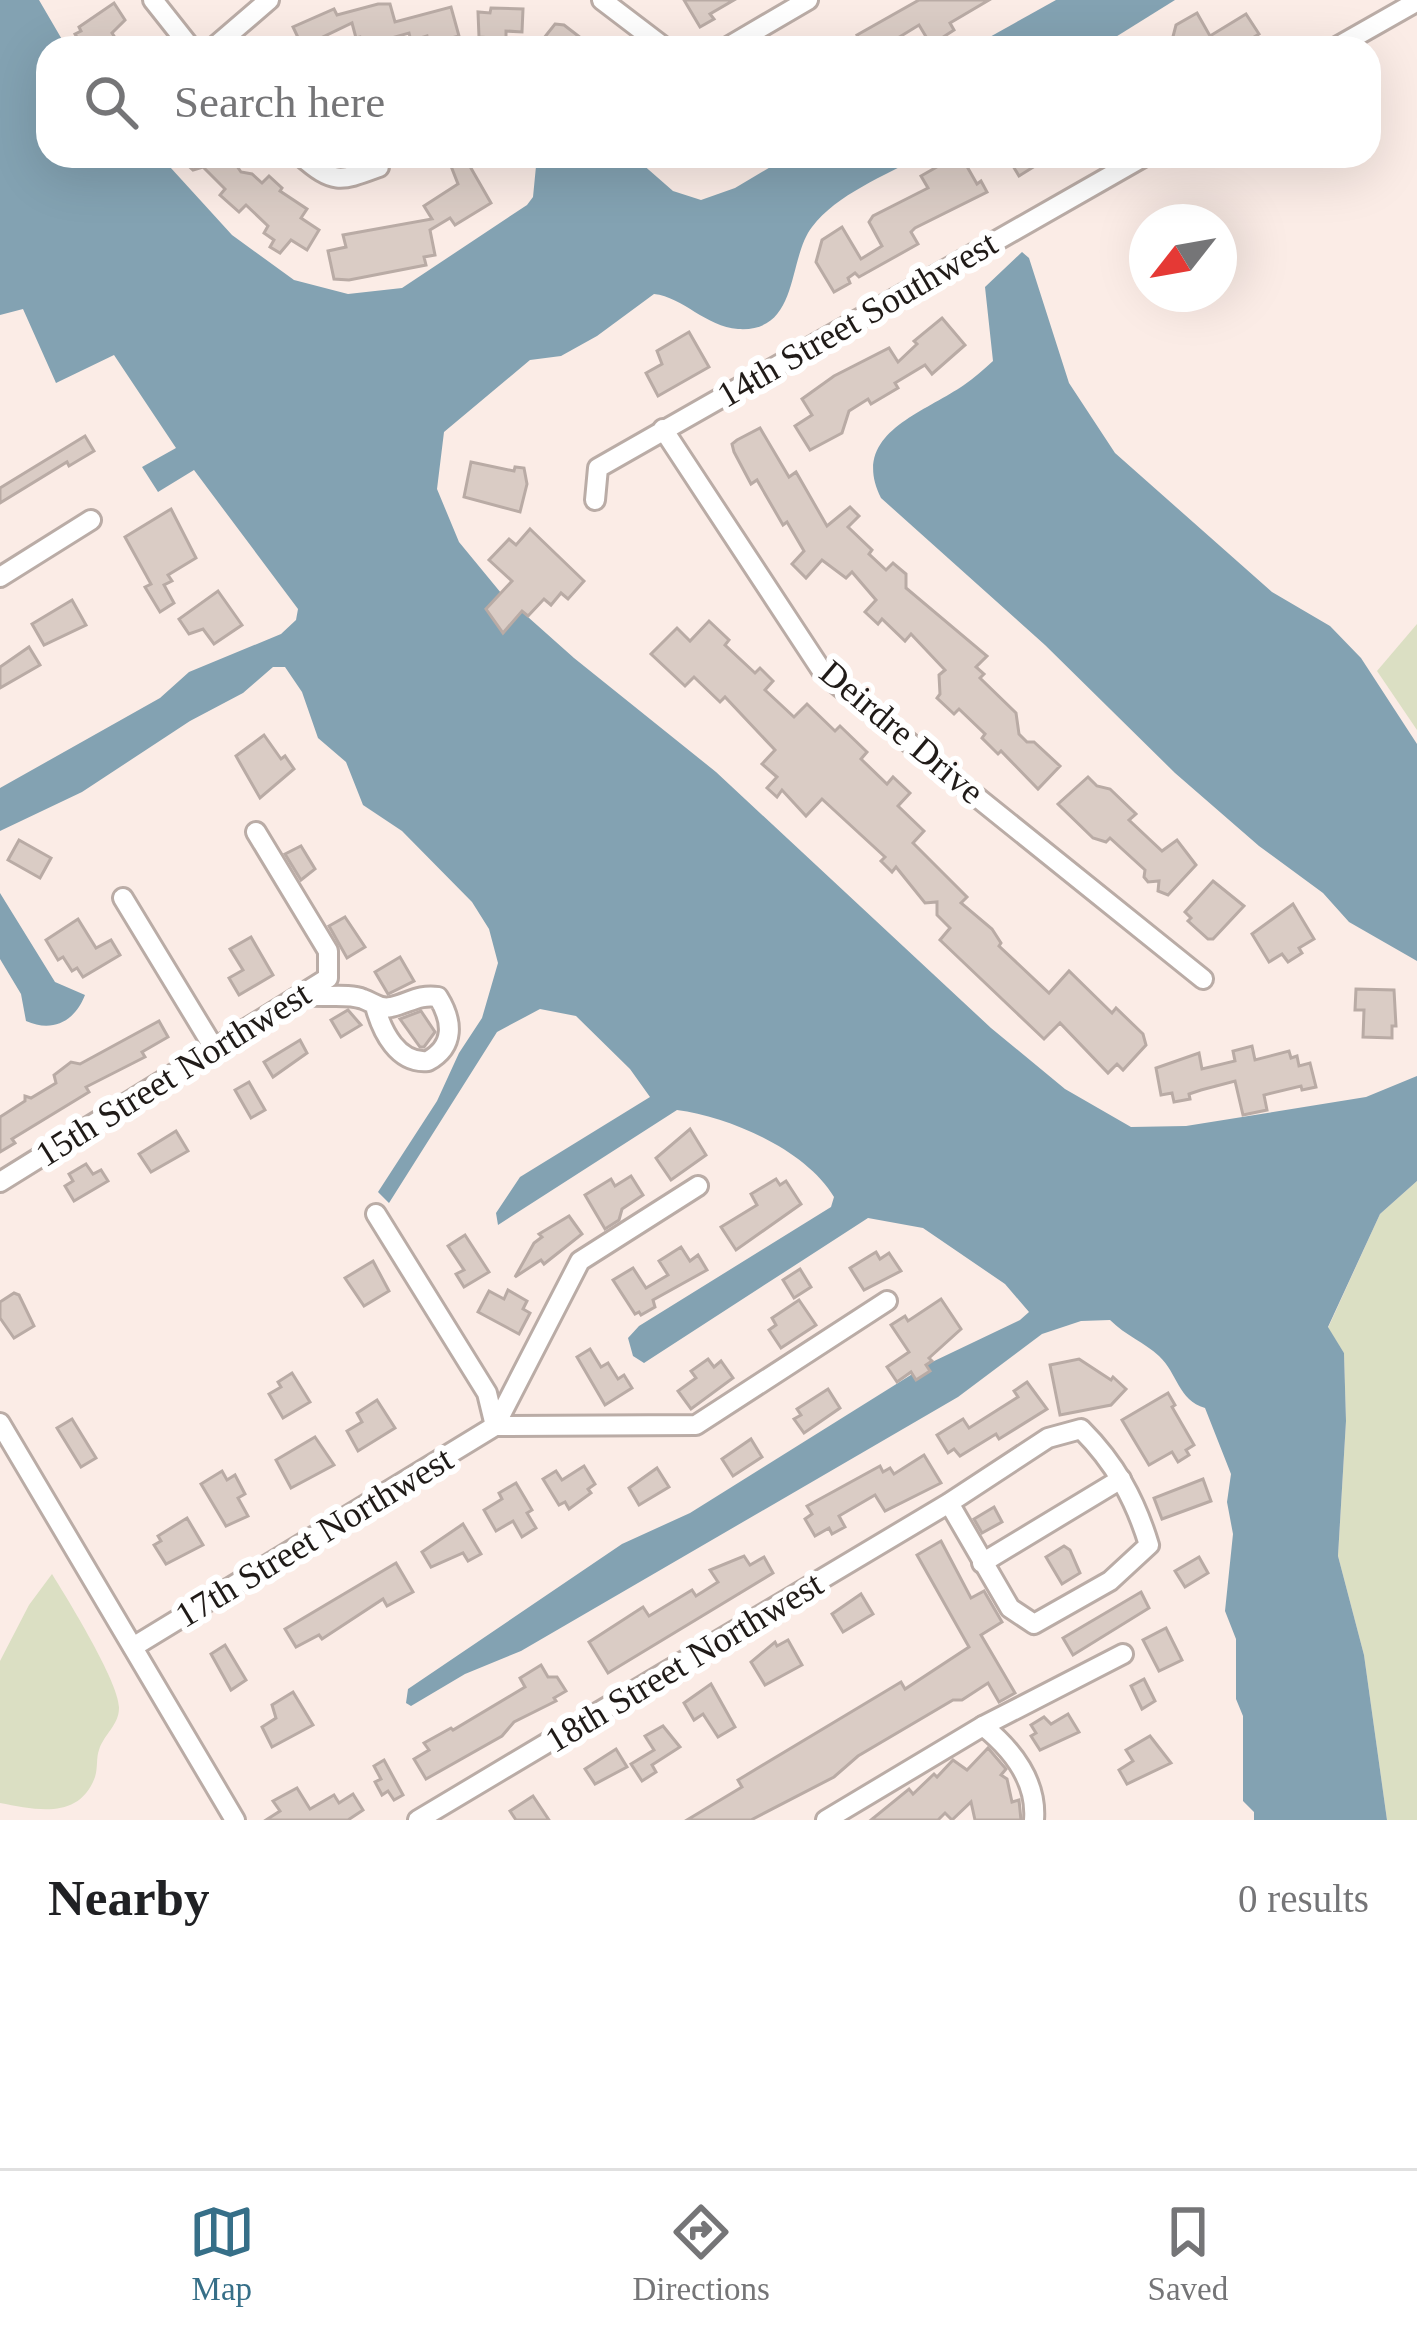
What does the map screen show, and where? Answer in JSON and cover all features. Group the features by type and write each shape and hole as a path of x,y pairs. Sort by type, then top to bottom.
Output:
{"street":[{"path":"152,0 181,36"},
{"path":"227,36 269,0"},
{"path":"602,0 649,36"},
{"path":"746,36 808,0"},
{"path":"1356,36 1416,2"},
{"path":"316,168 340,181 377,168"},
{"name":"14th Street Southwest","path":"595,500 598,468 1123,168"},
{"name":"Deirdre Drive","path":"663,429 824,674 1203,979"},
{"path":"0,577 91,520"},
{"name":"15th Street Northwest","path":"0,1182 328,978 328,950 256,832"},
{"path":"123,898 214,1048"},
{"path":"305,995 359,997 388,1008 422,995 438,997 447,1012 448,1042 435,1058 419,1063 409,1059 387,1035 375,1006"},
{"path":"495,1426 580,1261 698,1186"},
{"path":"376,1214 487,1393 495,1426"},
{"path":"495,1426 696,1425 887,1301"},
{"path":"0,1423 236,1820"},
{"name":"17th Street Northwest","path":"133,1647 495,1426"},
{"name":"18th Street Northwest","path":"418,1820 949,1503 1048,1438 1081,1429 1121,1479"},
{"path":"949,1503 982,1563 1010,1608 1034,1624 1110,1581 1149,1545 1138,1507 1121,1479 982,1563"},
{"path":"826,1820 983,1726 1123,1654"},
{"path":"983,1726 1000,1739 1036,1794 1034,1820"}],"green space":[{"path":"1417,624 1417,730 1377,671"},
{"path":"1417,1181 1417,1820 1387,1820 1364,1655 1338,1556 1346,1421 1344,1353 1328,1328 1380,1214"},
{"path":"52,1574 102,1661 119,1708 99,1750 88,1791 68,1806 42,1809 0,1803 0,1661 29,1605"}],"water":[{"path":"0,0 39,0 60,36 36,36 36,168 171,168 232,235 294,280 348,294 402,288 527,205 533,197 536,168 647,168 673,191 701,200 735,188 769,168 898,168 822,215 804,241 782,307 758,327 726,327 654,294 561,356 530,360 444,432 437,489 459,542 501,593 716,772 991,1028 1065,1089 1131,1127 1186,1126 1366,1097 1417,1076 1417,1181 1380,1214 1328,1327 1344,1353 1346,1421 1338,1556 1364,1655 1387,1820 1254,1820 1254,1812 1243,1801 1243,1716 1236,1699 1236,1639 1225,1611 1233,1534 1227,1502 1231,1474 1205,1408 1189,1399 1159,1356 1110,1320 1081,1321 1042,1334 958,1397 521,1651 465,1674 411,1706 406,1703 408,1689 622,1544 690,1513 930,1363 1029,1312 1005,1284 923,1228 868,1218 644,1363 633,1356 628,1338 639,1326 831,1207 834,1197 805,1165 765,1138 677,1110 498,1225 496,1213 520,1177 650,1097 630,1069 576,1016 540,1009 497,1032 389,1203 378,1192 437,1101 482,1018 498,963 489,929 472,902 402,831 363,805 346,762 318,738 302,692 285,667 273,667 243,693 190,721 82,792 0,831 0,788 160,698 189,672 281,634 296,620 298,609 194,470 158,492 142,467 176,448 114,355 56,383 23,309 0,315"},
{"path":"1056,0 1175,0 1117,36 992,36"},
{"path":"1022,252 1029,258 1069,383 1115,453 1272,592 1330,626 1361,658 1417,744 1417,961 1349,922 1323,893 1259,846 881,498 874,476 882,442 895,428 993,361 985,287"},
{"path":"0,893 55,982 85,995 62,1022 45,1026 26,1021 21,994 0,959"}],"building":[{"path":"684,0 734,0 710,14 714,19 700,27"},
{"path":"919,0 989,0 950,23 954,30 945,36 926,36 919,25 901,36 857,35"},
{"path":"114,3 125,20 114,36 76,36 79,27"},
{"path":"390,4 395,22 451,7 459,36 355,36 352,23 325,36 297,36 293,27 334,9 337,15"},
{"path":"491,8 523,9 522,32 479,36 478,12 490,13"},
{"path":"1197,13 1210,36 1173,36 1176,25"},
{"path":"1246,14 1259,34 1256,36 1210,36"},
{"path":"555,24 578,36 546,36"},
{"path":"204,168 238,168 262,183 269,176 280,191 307,209 301,218 319,230 307,250 291,240 280,253 270,247 274,240 264,233 268,226 246,205 239,212 220,195 225,189"},
{"path":"452,168 471,168 491,203 455,225 450,218 430,230 435,255 424,257 426,265 334,279 328,251 346,247 343,235 432,219 424,206 458,184"},
{"path":"935,168 968,168 987,192 915,228 911,232 918,244 859,277 855,273 848,278 850,283 834,292 816,262 822,240 842,227 861,259 882,246 869,222 928,188 921,176"},
{"path":"942,318 965,345 932,374 925,365 895,383 898,388 849,411 842,433 810,450 795,426 812,415 802,399 834,376 889,348 898,362"},
{"path":"689,332 709,367 658,396 646,373 662,364 657,351"},
{"path":"760,428 789,477 796,472 827,526 850,507 859,516 848,527 872,550 869,554 886,570 893,563 906,574 906,588 987,656 976,667 984,674 980,678 1016,713 1019,734 1060,766 1038,789 982,738 985,734 959,709 954,714 937,698 939,675 945,670 911,634 905,641 882,619 878,624 865,612 876,600 852,572 846,578 822,560 806,578 792,564 804,551 757,480 751,484 732,444"},
{"path":"85,436 94,451 0,503 0,488"},
{"path":"471,462 514,471 524,468 527,484 520,512 464,497"},
{"path":"171,509 196,558 168,575 172,581 164,585 174,603 160,612 145,587 151,584 125,537"},
{"path":"530,529 584,581 568,599 561,593 551,605 544,599 528,616 522,611 503,633 486,609 512,581 489,560 509,539 516,545"},
{"path":"218,591 242,625 214,644 203,629 189,634 179,619"},
{"path":"72,600 86,625 44,645 32,624"},
{"path":"709,621 729,640 725,645 755,673 760,668 773,681 765,690 794,717 807,704 867,752 861,759 887,784 893,777 910,793 898,806 924,831 913,843 967,897 961,903 992,929 999,946 1049,993 1069,971 1112,1013 1116,1008 1143,1034 1146,1045 1123,1070 1117,1064 1108,1073 1060,1023 1044,1039 940,940 950,928 937,915 937,902 925,903 896,867 892,872 881,861 885,857 822,799 806,816 782,790 777,797 767,788 777,777 762,764 775,750 725,697 720,702 694,677 685,686 651,654 677,628 690,641"},
{"path":"29,647 40,665 0,688 0,667"},
{"path":"264,735 294,769 260,798 236,756"},
{"path":"1088,777 1110,789 1136,814 1129,820 1162,851 1177,840 1196,865 1168,895 1158,891 1159,881 1148,882 1145,870 1110,838 1106,842 1093,838 1058,804"},
{"path":"19,840 51,858 40,878 8,860"},
{"path":"301,846 315,869 301,880 285,854"},
{"path":"1213,881 1244,906 1208,939 1185,912"},
{"path":"1293,904 1314,939 1288,962 1282,954 1269,962 1252,934"},
{"path":"345,917 365,947 347,958 329,926"},
{"path":"78,919 96,948 111,940 120,955 83,977 63,957 58,960 46,940"},
{"path":"251,937 273,975 239,995 229,978 243,970 230,949"},
{"path":"400,957 414,981 388,994 375,972"},
{"path":"1356,989 1394,990 1392,1038 1363,1037 1364,1010 1355,1010"},
{"path":"348,1010 361,1025 341,1037 331,1020"},
{"path":"421,1011 435,1032 424,1047 400,1019"},
{"path":"159,1021 168,1037 142,1052 145,1057 86,1087 89,1092 12,1139 15,1143 0,1152 0,1117 25,1101 25,1096 31,1098 56,1083 54,1075 71,1062 80,1064"},
{"path":"300,1040 307,1053 273,1077 264,1062"},
{"path":"1252,1046 1255,1060 1289,1051 1291,1058 1297,1056 1299,1066 1310,1063 1316,1087 1264,1095 1267,1110 1243,1115 1235,1081 1189,1094 1190,1099 1174,1102 1172,1093 1161,1095 1156,1068 1199,1053 1202,1069 1235,1061 1233,1051"},
{"path":"249,1082 265,1110 251,1118 235,1090"},
{"path":"690,1129 706,1155 671,1180 656,1158"},
{"path":"176,1131 188,1151 151,1172 139,1154"},
{"path":"86,1164 93,1174 101,1170 108,1181 74,1201 65,1186 73,1181 69,1174"},
{"path":"631,1176 643,1195 605,1229 585,1195 611,1179 615,1186"},
{"path":"776,1179 780,1185 786,1181 801,1204 736,1250 721,1227 757,1205 751,1194"},
{"path":"569,1216 582,1234 544,1264 541,1260 515,1277 542,1237 539,1234"},
{"path":"465,1235 489,1272 464,1287 456,1274 464,1270 448,1246"},
{"path":"681,1247 690,1261 698,1255 707,1270 653,1300 655,1307 635,1314 613,1280 633,1268 646,1288 668,1275 659,1261"},
{"path":"876,1252 880,1259 889,1253 901,1271 864,1290 850,1268"},
{"path":"373,1261 389,1291 364,1306 345,1278"},
{"path":"800,1269 811,1287 794,1298 783,1280"},
{"path":"508,1290 527,1301 523,1309 530,1313 519,1334 478,1312 489,1291 504,1299"},
{"path":"14,1293 34,1326 14,1338 0,1318 0,1302"},
{"path":"941,1299 961,1329 929,1358 930,1371 916,1380 911,1372 897,1382 887,1367 909,1352 891,1325 905,1316 908,1321"},
{"path":"799,1300 816,1325 781,1348 769,1330 776,1325 772,1318"},
{"path":"590,1349 601,1367 608,1363 618,1379 624,1375 632,1388 605,1405 577,1357"},
{"path":"708,1359 714,1367 721,1361 733,1378 691,1409 678,1391 696,1378 691,1371"},
{"path":"1079,1359 1126,1389 1111,1405 1060,1415 1050,1365"},
{"path":"292,1373 310,1402 283,1418 269,1394"},
{"path":"1027,1382 1047,1409 999,1439 996,1434 960,1456 954,1449 948,1453 937,1435 963,1419 969,1428 1018,1397 1014,1391"},
{"path":"828,1389 840,1408 804,1433 794,1419 801,1415 797,1409"},
{"path":"1168,1393 1194,1445 1178,1462 1172,1452 1149,1465 1122,1420"},
{"path":"377,1400 395,1428 358,1451 347,1431 362,1422 357,1413"},
{"path":"72,1419 96,1458 81,1467 57,1428"},
{"path":"315,1437 334,1465 291,1488 276,1460"},
{"path":"751,1439 762,1457 733,1476 722,1459"},
{"path":"924,1455 941,1483 885,1511 875,1495 839,1516 845,1527 832,1534 829,1528 815,1536 805,1519 812,1514 807,1506 880,1466 883,1472 890,1468 894,1474"},
{"path":"584,1466 595,1484 588,1489 591,1493 569,1509 565,1502 559,1505 543,1479 556,1471 562,1480"},
{"path":"657,1468 669,1487 639,1505 629,1488"},
{"path":"222,1471 227,1480 235,1475 245,1494 238,1498 248,1516 226,1526 201,1484"},
{"path":"1203,1479 1211,1501 1162,1519 1154,1498"},
{"path":"516,1483 532,1510 527,1513 536,1528 522,1537 513,1521 496,1531 484,1510"},
{"path":"994,1507 1002,1522 982,1533 974,1519"},
{"path":"187,1518 203,1545 166,1564 154,1545 161,1541 158,1536"},
{"path":"463,1524 481,1554 468,1561 463,1553 431,1567 422,1552"},
{"path":"941,1541 971,1598 984,1591 1002,1622 981,1635 1015,1693 999,1702 988,1683 858,1756 834,1777 751,1820 687,1820 742,1787 738,1780 901,1682 905,1689 969,1647 917,1555"},
{"path":"1064,1546 1080,1573 1062,1584 1046,1557"},
{"path":"744,1556 750,1565 764,1557 773,1573 608,1673 589,1642 643,1607 649,1616 692,1590 696,1596 718,1582 710,1570"},
{"path":"1199,1557 1208,1573 1185,1587 1175,1571"},
{"path":"396,1563 413,1592 387,1606 383,1599 322,1639 319,1635 296,1647 285,1629"},
{"path":"1141,1592 1149,1608 1073,1655 1063,1638"},
{"path":"861,1594 873,1614 843,1632 832,1614"},
{"path":"1166,1628 1182,1660 1159,1671 1143,1640"},
{"path":"788,1640 802,1665 765,1685 751,1662 775,1642 777,1646"},
{"path":"225,1645 246,1680 231,1690 211,1654"},
{"path":"541,1665 566,1691 556,1701 514,1722 502,1736 426,1779 414,1759 429,1750 424,1743 525,1687 520,1678"},
{"path":"1144,1679 1155,1701 1142,1709 1131,1686"},
{"path":"711,1684 735,1727 718,1737 703,1714 694,1720 684,1703"},
{"path":"293,1692 313,1725 272,1747 262,1727 276,1718 272,1705"},
{"path":"1068,1714 1079,1732 1040,1750 1031,1736 1036,1733 1031,1725 1044,1717 1051,1724"},
{"path":"663,1726 680,1747 652,1765 656,1772 642,1781 631,1764 654,1750 645,1736"},
{"path":"1150,1736 1171,1763 1127,1784 1119,1770 1133,1761 1126,1750"},
{"path":"988,1748 1006,1769 1001,1775 1007,1779 1012,1802 1019,1800 1021,1820 975,1820 971,1802 952,1820 945,1813 938,1820 871,1820 909,1789 913,1794 934,1774 937,1777 953,1760 967,1770"},
{"path":"616,1749 627,1767 595,1784 585,1769"},
{"path":"384,1760 403,1795 394,1800 388,1791 382,1795 375,1782 381,1779 374,1766"},
{"path":"297,1788 310,1809 334,1795 339,1803 353,1794 363,1810 348,1820 266,1820 280,1811 273,1801"},
{"path":"533,1796 549,1820 516,1820 510,1811"}]}
